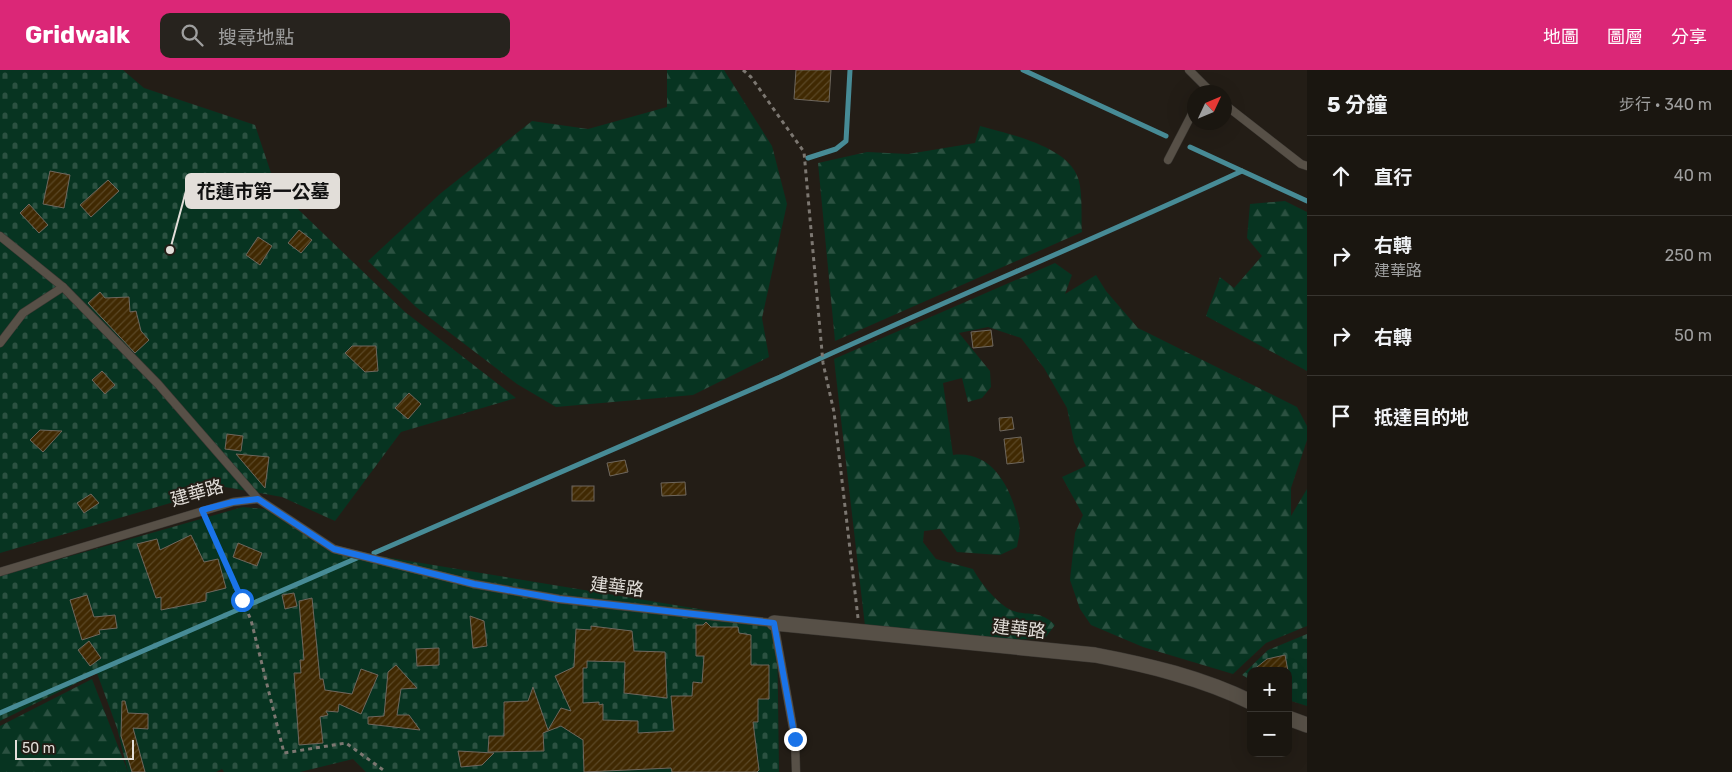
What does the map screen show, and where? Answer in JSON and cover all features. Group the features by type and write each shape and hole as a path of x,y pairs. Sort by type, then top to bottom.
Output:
{"street":[{"name":"建華路","path":"774,623 1095,655 1125,661 1220,687 1247,700"},
{"path":"1292,719 1307,725"}],"lane":[{"path":"1188,70 1202,85"},
{"path":"1232,110 1301,164 1307,166"},
{"path":"1168,160 1187,123"},
{"path":"0,236 63,287 158,384 258,499"},
{"path":"0,343 23,313 63,287"},
{"name":"建華路","path":"0,572 202,510 233,502 258,499 334,549 474,584 559,599 774,623"},
{"path":"774,623 795,739 796,772"}],"path":[{"path":"743,70 751,77 804,152 821,347 834,412 860,632"},
{"path":"202,510 248,614 284,753 346,743 386,772"}],"green space":[{"path":"0,70 123,70 144,88 255,125 276,188 405,312 516,398 401,432 335,521 282,497 225,487 0,553"},
{"path":"667,70 724,70 772,146 787,204 762,318 769,357 693,395 556,407 517,384 416,307 368,261 441,193 532,121 588,129 667,107"},
{"path":"980,126 1036,143 1063,158 1072,167 1078,178 1081,190 1082,232 835,341 818,163 867,152 908,154 975,143"},
{"path":"1285,201 1307,212 1307,371 1206,316 1220,277 1234,288 1262,256 1247,238 1250,204"},
{"path":"1055,263 1072,275 1065,294 1096,275 1106,291 1138,328 1297,407 1307,426 1307,440 1291,488 1291,516 1307,489 1307,626 1266,643 1233,674 1143,647 1091,625 1080,609 1070,580 1075,533 1083,515 1062,477 1086,466 1074,442 1067,408 1044,368 1021,338 988,327 959,333 990,371 991,387 982,398 968,402 962,378 943,383 953,455 967,455 990,465 1006,485 1019,524 1020,530 1017,547 1000,555 957,552 940,529 924,531 923,542 936,559 973,569 988,591 1009,609 1015,612 1043,617 1055,625 1045,638 1012,640 865,626 834,359"},
{"path":"243,507 265,509 349,556 349,551 777,622 779,772 366,772 353,759 300,772 224,772 222,769 216,772 128,772 117,728 97,673 0,721 0,576"},
{"path":"1307,634 1307,706 1292,701 1292,667 1250,667 1268,650"},
{"path":"1247,670 1247,678 1242,675"},
{"path":"92,679 128,772 0,772 0,726"}],"building":[{"path":"796,70 831,70 829,102 794,99"},
{"path":"50,171 70,175 64,208 43,204"},
{"path":"108,180 119,191 91,217 80,205"},
{"path":"29,204 48,225 39,233 20,213"},
{"path":"299,230 312,240 301,253 288,243"},
{"path":"258,237 272,246 260,265 246,255"},
{"path":"100,292 105,298 129,297 130,312 136,311 141,331 149,340 135,353 88,303"},
{"path":"991,330 993,346 973,348 971,332"},
{"path":"352,346 376,346 378,371 365,372 345,353"},
{"path":"102,371 115,385 105,394 92,380"},
{"path":"409,393 421,404 408,419 395,408"},
{"path":"1012,417 1014,429 1000,431 999,418"},
{"path":"40,430 62,431 43,452 30,440"},
{"path":"227,434 243,436 241,451 225,449"},
{"path":"1021,437 1024,462 1007,464 1004,439"},
{"path":"236,454 269,457 265,488"},
{"path":"625,460 628,472 610,476 607,463"},
{"path":"685,482 686,495 662,496 661,483"},
{"path":"572,486 594,486 594,501 572,501"},
{"path":"91,494 99,503 84,513 77,503"},
{"path":"191,535 204,562 218,559 226,588 206,593 206,601 161,610 161,597 156,598 137,544 157,539 160,550"},
{"path":"238,543 262,553 257,566 233,557"},
{"path":"294,593 297,606 285,609 282,595"},
{"path":"87,595 94,617 115,615 117,628 99,630 100,634 82,640 70,600"},
{"path":"312,598 320,679 323,679 325,690 352,694 361,669 378,675 361,714 339,704 338,712 326,711 328,715 320,717 323,743 299,745 294,673 301,673 300,660 304,660 299,601"},
{"path":"470,616 484,621 487,646 473,648"},
{"path":"706,622 711,627 738,627 739,633 751,635 751,665 769,665 769,699 758,699 758,722 753,722 759,770 757,772 672,772 671,768 584,772 583,740 561,726 543,733 544,751 488,752 489,736 504,736 504,702 528,701 533,687 548,730 561,708 571,711 555,676 574,667 576,629 591,630 591,626 632,631 634,651 665,652 667,698 624,693 625,662 587,661 587,668 583,668 583,703 599,702 599,705 603,704 603,720 638,721 638,733 674,731 671,696 692,696 693,682 702,683 704,656 696,656 696,625 703,625"},
{"path":"89,641 101,658 90,666 78,650"},
{"path":"439,648 439,665 417,666 416,649"},
{"path":"1285,655 1287,667 1257,667 1267,659"},
{"path":"396,665 417,688 401,689 397,715 409,715 420,730 368,724 368,717 384,716 388,672"},
{"path":"122,701 125,701 128,713 148,714 148,729 133,728 145,772 132,772 121,736"},
{"path":"458,751 494,753 482,765 461,767"}],"waterway":[{"path":"808,158 836,149 846,141 850,70"},
{"path":"1023,70 1166,136"},
{"path":"1190,147 1307,201"},
{"path":"374,553 780,377 1242,171"},
{"path":"0,713 357,558"}],"place":[{"name":"花蓮市第一公墓","path":"170,250"}],"route":[{"path":"242,600 202,510 233,502 258,499 334,549 474,584 559,599 774,623 795,739"}]}
